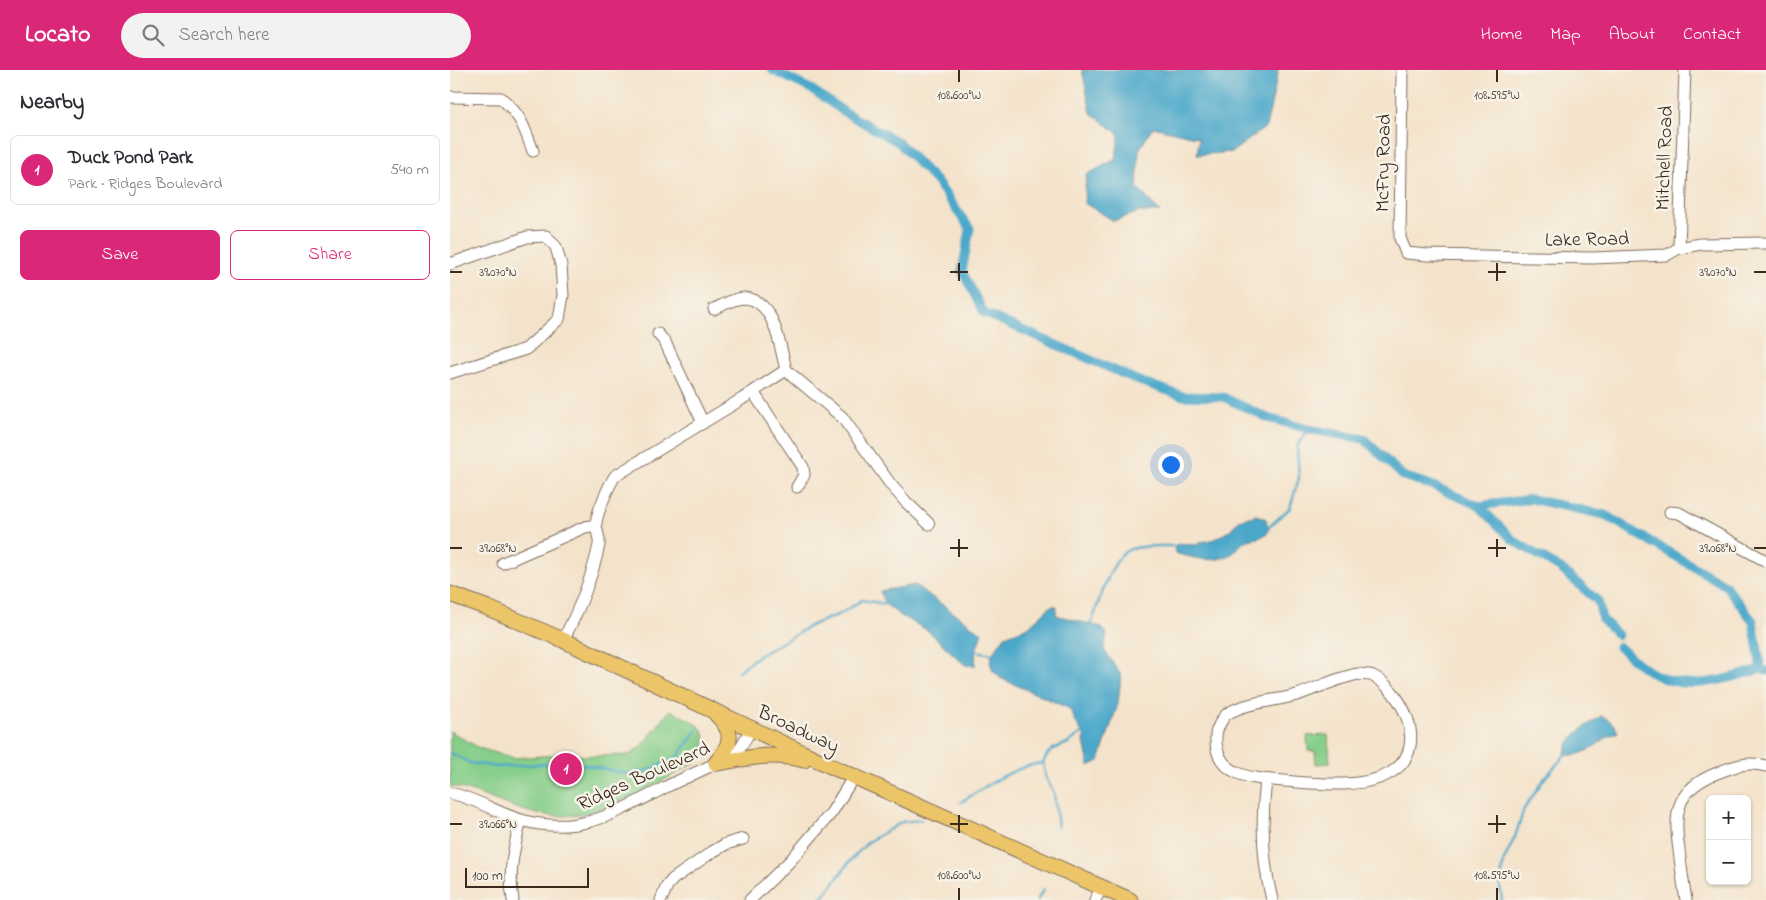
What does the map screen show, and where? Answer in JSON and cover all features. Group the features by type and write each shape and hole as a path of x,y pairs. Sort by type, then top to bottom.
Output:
{"main road":[{"name":"Broadway","path":"450,594 562,640 854,776 1098,894 1130,900"},
{"path":"704,706 724,721 729,731 728,748 716,763"},
{"path":"716,763 777,755 835,768"}],"street":[{"name":"Mitchell Road","path":"1680,248 1685,70"},
{"name":"McFry Road","path":"1402,72 1400,238 1406,253"},
{"path":"450,97 502,98 514,110 522,123 533,150"},
{"path":"450,264 527,237 546,236 556,248 561,265 563,295 559,320 526,349 450,373"},
{"name":"Lake Road","path":"1406,253 1592,258 1667,255 1680,248 1701,244 1766,243"},
{"path":"714,309 738,298 755,301 762,305 775,328 786,370 842,417 891,485 929,524"},
{"path":"658,334 665,342 703,423"},
{"path":"562,640 585,594 599,546 599,533 596,525 608,487 615,476 786,370"},
{"path":"753,392 803,467 804,475 797,487"},
{"path":"1670,512 1679,513 1766,561"},
{"path":"503,563 585,527 596,525"},
{"path":"1358,674 1372,676 1387,688 1406,712 1410,732 1408,752 1396,769 1378,779 1334,785 1266,780 1238,774 1224,764 1217,753 1215,747 1216,731 1226,714 1241,708 1298,694 1344,677 1358,674"},
{"name":"Ridges Boulevard","path":"450,793 472,799 521,820 559,826 589,822 617,812 716,763 740,748 752,728"},
{"path":"1686,900 1676,826 1678,810 1683,797 1692,787 1713,775 1739,764 1764,765"},
{"path":"750,900 759,894 790,861 832,812 854,776"},
{"path":"1266,780 1262,808 1264,858 1265,874 1272,900"},
{"path":"513,900 510,878 511,866 521,820"},
{"path":"661,900 667,886 673,879 712,852 726,844 743,839"}],"green space":[{"path":"670,710 695,723 704,733 705,740 699,760 618,803 575,815 553,816 530,812 450,786 450,731 479,748 514,758 555,755 629,755 641,747"},
{"path":"1328,735 1330,763 1316,764 1315,751 1308,751 1307,736"}],"water":[{"path":"1082,70 1278,70 1278,74 1266,127 1232,152 1197,155 1199,138 1153,127 1139,150 1137,187 1160,212 1139,212 1114,221 1084,203 1086,175 1116,159 1119,134 1091,113"},
{"path":"1257,515 1266,519 1269,531 1262,537 1244,542 1226,557 1212,560 1175,553 1174,546 1183,543 1197,545 1201,542 1215,539 1229,531 1239,520"},
{"path":"915,585 982,633 976,651 975,666 965,665 927,630 901,616 885,604 880,591"},
{"path":"1051,606 1057,606 1056,615 1101,627 1107,633 1104,650 1121,675 1118,704 1099,761 1089,766 1084,741 1085,737 1070,709 1000,678 993,671 990,662 992,654 1005,636 1028,627"},
{"path":"1601,716 1611,722 1618,732 1587,751 1574,755 1565,755 1566,749 1573,738"}],"waterway":[{"path":"772,70 811,89 846,113 898,142 937,182 970,229 962,271 984,313 1139,381 1183,396 1223,397 1268,418 1308,429 1364,439 1403,476 1431,485 1479,506 1531,499 1605,515 1725,585 1753,621 1761,669"},
{"path":"1269,527 1290,508 1299,478 1297,447 1308,429"},
{"path":"1479,506 1513,540 1561,569 1598,601 1602,619 1618,635"},
{"path":"1091,624 1111,571 1124,553 1141,547 1174,546"},
{"path":"738,672 755,658 812,625 840,614 862,600 885,604"},
{"path":"1619,647 1646,669 1674,682 1703,683 1761,669 1766,671"},
{"path":"976,651 992,654"},
{"path":"450,753 470,763 498,767 571,762 629,774 647,771 677,758 697,730"},
{"path":"1058,828 1054,793 1046,778 1043,763 1053,749 1068,743 1083,732"},
{"path":"1502,900 1500,886 1504,860 1515,837 1524,809 1544,779 1565,755"},
{"path":"961,802 1010,773 1021,768 1043,763"},
{"path":"821,900 850,861 868,842 902,822 921,820"},
{"path":"1037,900 1044,889"}],"place":[{"name":"Duck Pond Park","path":"566,769"}]}
